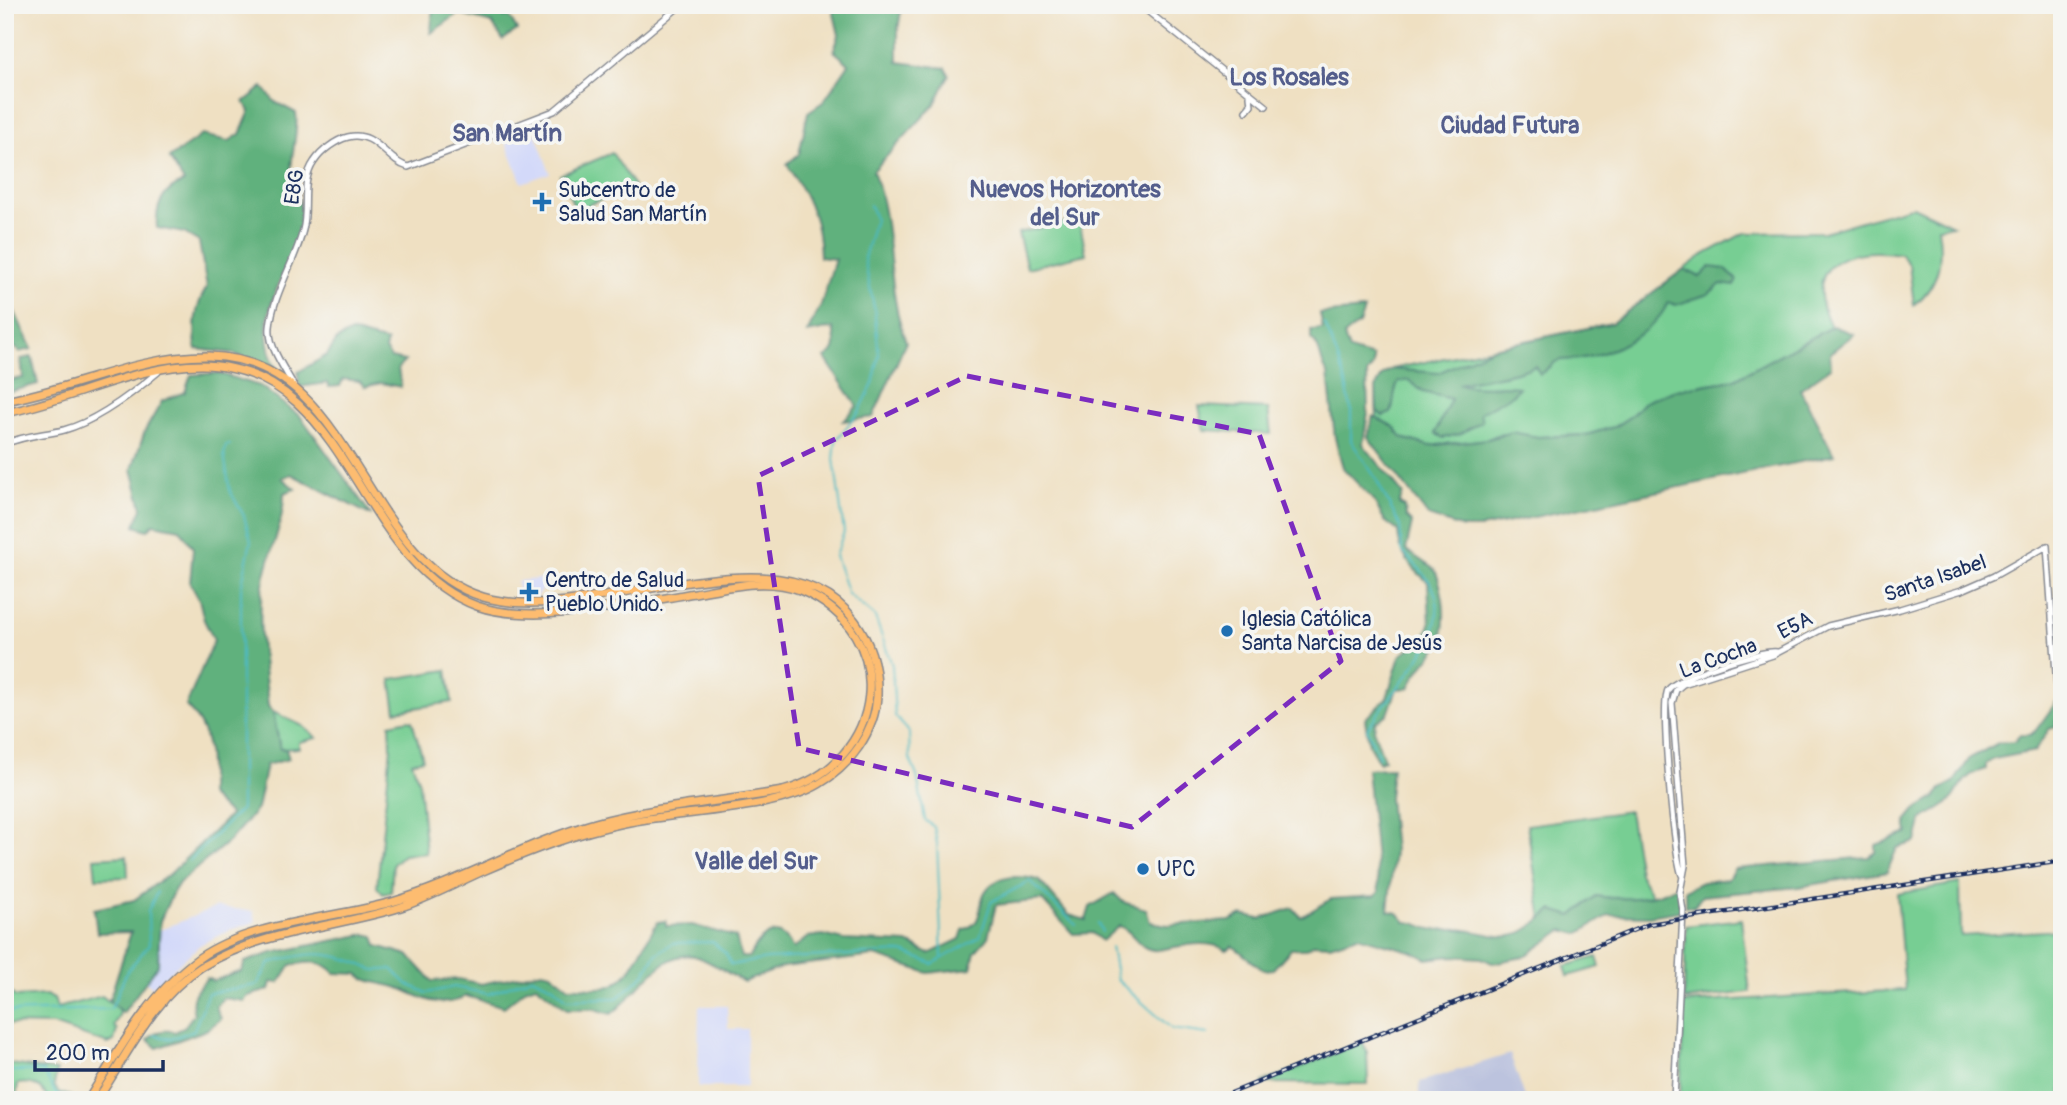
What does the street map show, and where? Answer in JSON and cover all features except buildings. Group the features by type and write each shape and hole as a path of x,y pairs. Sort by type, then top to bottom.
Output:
{"main road":[{"path":"5,401 150,362 199,356 234,360 263,369 296,389 334,431 411,547 441,576 479,596 526,604 566,602 753,575 788,578 825,593 847,611 864,635 875,663 877,697 874,715 858,748 833,775 816,787 780,799 633,821 589,831 552,842 402,906 261,931 221,946 179,973 142,1018 88,1100"},
{"path":"5,413 158,372 203,365 258,378 300,403 330,439 388,531 414,564 463,600 494,610 543,614 742,585 792,587 831,607 846,621 865,658 870,693 863,725 848,752 814,780 783,791 596,823 522,847 405,898 244,946 190,975 152,1016 97,1100"},
{"path":"349,469 357,464"}],"street":[{"name":"E8G","path":"296,389 274,347 270,325 302,233 305,187 313,163 319,155 342,139 357,136 374,142 408,167 533,120 564,104 681,5"},
{"path":"1140,5 1250,96 1266,106"},
{"path":"1246,111 1251,105 1250,96"},
{"path":"5,444 27,435 77,425 128,395 158,372"},
{"name":"Santa Isabel","path":"1828,626 1900,609 1962,590 1994,576 2047,546 2062,758"},
{"name":"E5A","path":"1777,652 1828,626"},
{"name":"La Cocha","path":"1674,1100 1683,907 1665,701 1672,684 1689,676 1777,652"}],"highlighted area":[{"path":"967,376 1259,434 1341,661 1132,827 799,748 758,476"}],"shaded area":[{"path":"535,132 550,173 522,183 506,143"},
{"name":"Centro de Salud Pueblo Unido.","path":"551,578 536,597 519,597 517,581"},
{"path":"216,907 253,911 256,922 228,931 200,945 153,987 138,978 155,932"},
{"path":"699,1006 727,1006 728,1029 747,1029 747,1087 698,1087"},
{"path":"1510,1054 1526,1100 1418,1100 1420,1082"}],"green space":[{"path":"433,5 495,5 504,17 508,15 517,30 503,40 492,23 458,14 431,33"},
{"path":"832,5 898,5 901,11 898,62 946,68 949,75 935,104 873,171 884,213 899,321 906,342 873,417 843,421 857,406 825,358 834,349 833,328 807,333 821,305 835,259 820,257 814,218 787,164 799,154 808,112 823,102 849,64 834,51 839,35"},
{"path":"263,87 275,102 296,113 291,172 293,187 302,211 294,247 273,298 269,315 269,351 277,371 232,353 196,349 196,317 207,287 199,242 184,233 157,228 157,213 162,200 171,189 184,182 169,158 202,135 229,141 240,134 250,111 244,102"},
{"path":"612,153 634,186 576,210 560,175"},
{"path":"1913,206 1953,225 1938,227 1938,270 1923,297 1914,305 1909,265 1901,254 1862,253 1846,257 1833,264 1825,274 1821,288 1823,306 1831,327 1733,380 1679,389 1654,398 1643,403 1631,416 1614,427 1586,435 1538,437 1499,434 1488,439 1429,446 1402,438 1394,427 1377,418 1376,397 1379,385 1392,369 1612,323 1700,257 1744,233 1824,232"},
{"path":"1079,219 1086,254 1027,268 1018,233"},
{"path":"1710,267 1725,269 1737,280 1734,286 1721,284 1708,294 1676,305 1668,302 1654,323 1618,347 1579,359 1557,361 1540,374 1535,366 1459,384 1473,387 1519,387 1512,395 1480,413 1482,421 1460,434 1443,438 1435,433 1451,399 1423,392 1409,380 1399,382 1391,413 1383,416 1377,411 1376,387 1382,376 1392,369 1438,373 1493,348 1612,323 1684,269 1700,277"},
{"path":"5,291 32,349 19,352 5,337"},
{"path":"1364,310 1359,324 1344,336 1349,350 1373,357 1373,366 1367,374 1368,412 1363,444 1403,494 1399,504 1405,507 1406,517 1412,523 1406,550 1435,570 1444,609 1443,630 1437,648 1409,688 1397,689 1388,714 1375,722 1374,731 1384,759 1379,762 1369,745 1365,719 1387,698 1400,656 1425,637 1430,624 1428,582 1407,560 1398,531 1385,521 1374,501 1343,468 1335,438 1328,374 1311,339 1311,330 1323,329 1320,314"},
{"path":"1833,326 1854,334 1830,353 1831,367 1800,389 1834,455 1481,528 1463,528 1428,516 1368,437 1373,416 1394,427 1402,438 1429,446 1488,439 1512,432 1538,437 1586,435 1614,427 1631,416 1643,403 1654,398 1679,389 1733,380"},
{"path":"351,332 387,342 385,350 391,358 405,361 398,368 401,387 381,383 365,387 359,381 343,379 340,386 329,387 327,383 299,387 298,372 327,355 337,340"},
{"path":"32,357 38,384 5,393 5,381 23,378 21,359"},
{"path":"218,373 260,386 301,417 372,516 291,474 282,478 295,489 284,493 281,518 264,579 260,620 268,706 273,712 280,749 286,749 289,759 266,765 257,809 229,841 179,883 160,921 158,965 123,1013 109,1001 131,932 97,933 94,909 134,900 172,872 230,815 209,795 208,747 201,726 186,706 214,640 190,583 193,548 180,529 153,524 148,530 135,526 142,508 132,469 145,431 162,401 185,392 191,375"},
{"path":"1199,406 1268,409 1271,434 1204,430"},
{"path":"447,670 452,702 396,711 391,679"},
{"path":"2062,694 2062,717 2056,720 2056,727 2049,729 2035,751 1994,759 1986,764 1986,769 1970,776 1952,800 1922,819 1916,842 1897,848 1887,872 1798,887 1702,896 1694,907 1685,906 1685,890 1702,882 1728,879 1734,869 1869,857 1876,852 1876,845 1908,833 1906,821 1915,810 1954,782 1970,758 1998,743 2014,742 2020,735 2030,735 2036,730"},
{"path":"273,712 303,726 317,738 299,742 299,748 280,749"},
{"path":"412,721 423,759 412,762 419,783 426,853 403,855 393,864 391,892 383,894 377,887 391,747 390,724"},
{"path":"1392,768 1389,798 1394,851 1388,911 1398,913 1406,922 1434,930 1458,929 1499,936 1516,935 1552,910 1572,916 1596,896 1638,898 1677,886 1681,911 1649,916 1609,915 1578,934 1563,930 1524,957 1492,963 1482,958 1451,956 1427,959 1413,952 1358,936 1330,945 1314,944 1306,949 1291,949 1273,969 1263,970 1233,946 1227,950 1201,944 1151,950 1119,926 1102,941 1092,933 1073,934 1042,900 996,905 988,937 975,952 971,968 928,973 875,956 783,967 744,982 706,960 687,955 674,958 651,974 611,1014 595,1009 567,1009 536,985 527,988 504,1007 466,996 448,1002 431,1001 394,986 372,982 358,974 335,973 325,965 304,963 291,965 279,983 271,982 269,990 248,996 244,1001 223,998 216,1007 221,1019 206,1030 157,1048 148,1040 160,1031 175,1032 185,1026 194,1014 192,1003 195,994 207,978 213,981 242,971 245,962 272,953 365,934 374,936 377,946 408,955 432,981 459,979 481,984 542,971 551,973 569,987 598,988 607,987 624,977 658,922 666,921 666,926 692,925 736,937 741,957 749,957 764,937 775,933 787,940 793,949 808,937 823,935 844,940 908,943 929,954 960,939 963,930 973,925 978,918 985,891 997,881 1014,877 1039,880 1069,915 1086,920 1090,907 1114,893 1123,902 1146,909 1150,922 1168,925 1230,921 1242,915 1260,919 1293,908 1301,917 1331,899 1375,896 1379,892 1367,769"},
{"path":"1629,811 1639,873 1652,896 1626,900 1596,896 1572,916 1552,910 1542,919 1527,825"},
{"path":"127,856 128,877 96,878 94,858"},
{"path":"1960,883 1961,936 2062,930 2062,1100 1774,1100 1772,1093 1680,1100 1684,1003 1905,990 1897,894"},
{"path":"1741,919 1750,992 1684,1000 1686,926"},
{"path":"1597,957 1600,967 1568,976 1565,966"},
{"path":"8,991 16,997 46,995 54,999 57,1008 102,996 121,1011 114,1026 117,1030 114,1041 108,1044 53,1025 5,1024"},
{"path":"1362,1042 1367,1052 1368,1084 1262,1083"},
{"path":"5,1063 57,1071 54,1085 58,1092 82,1100 48,1100 40,1088 23,1083 18,1084 16,1100 5,1100"}],"waterway":[{"path":"870,205 875,219 864,258 874,307 879,355 873,384 859,412 836,440 834,459 844,532 835,556 848,594 875,617 892,665 895,716 909,732 910,759 917,776 925,820 934,827 937,843 942,957"},
{"path":"1325,324 1344,375 1351,409 1351,441 1375,477 1400,526 1402,551 1430,583 1437,606 1435,624 1428,643 1367,729 1379,757"},
{"path":"189,861 241,809 241,588 251,541 244,516 230,491 224,455 226,445 230,445"},
{"path":"5,576 8,585 5,590"},
{"path":"154,1035 171,1039 194,1030 208,993 257,985 270,963 308,955 336,956 371,969 392,969 407,984 427,993 454,987 489,994 532,977 552,986 567,999 617,998 644,975 656,954 673,943 713,942 726,954 731,965 767,959 903,952 933,964 980,937 991,902 1030,881 1076,925"},
{"path":"5,1012 111,1009 127,971 149,945 148,911 157,892"},
{"path":"1098,923 1102,932"},
{"path":"1111,947 1117,980 1172,1029 1208,1034"},
{"path":"5,1071 43,1071 56,1094 75,1100"}],"railway":[{"path":"1214,1100 1649,924 2062,861"}],"place":[{"name":"Subcentro de Salud San Martín","path":"542,202"},
{"name":"Centro de Salud Pueblo Unido.","path":"529,592"},
{"name":"Iglesia Católica Santa Narcisa de Jesús","path":"1227,631"},
{"name":"UPC","path":"1143,869"}],"district":[{"name":"Los Rosales","path":"1289,77"},
{"name":"Ciudad Futura","path":"1510,125"},
{"name":"San Martín","path":"507,133"},
{"name":"Nuevos Horizontes del Sur","path":"1065,203"},
{"name":"Valle del Sur","path":"756,861"}]}
